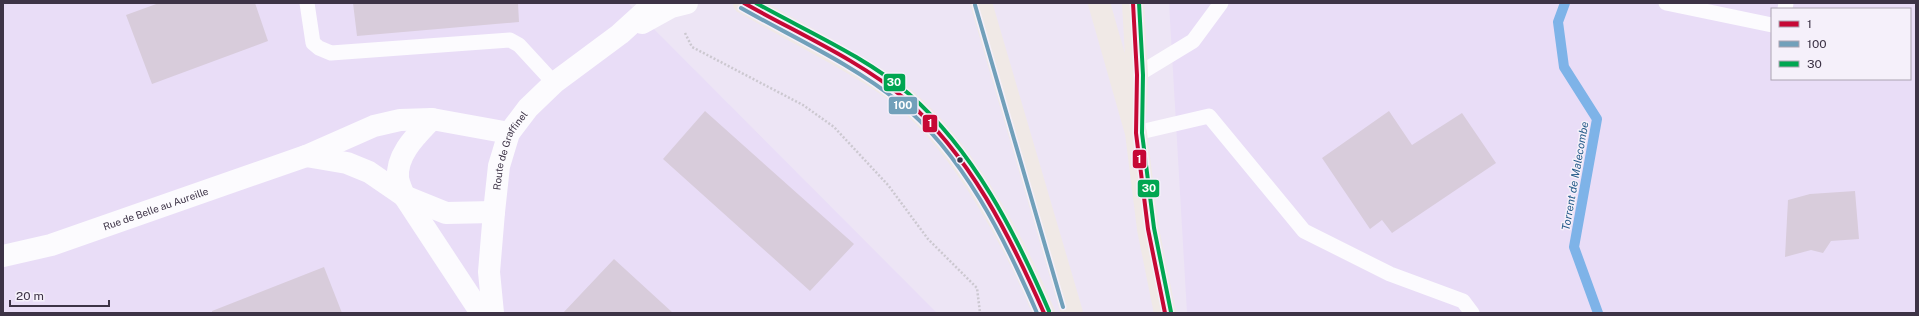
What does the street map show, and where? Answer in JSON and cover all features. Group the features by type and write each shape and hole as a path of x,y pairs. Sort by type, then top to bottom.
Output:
{"main road":[{"path":"744,3 858,67 905,98 935,127 960,160 993,211 1023,264 1044,313"},
{"path":"756,3 777,3"},
{"path":"981,3 1072,313"},
{"path":"1099,3 1136,133"},
{"path":"1133,3 1137,75 1136,133 1148,229 1165,313"}],"street":[{"name":"Route de Graffinel","path":"493,313 489,272 494,212 499,166 510,133 528,108 554,83 620,34 671,4"},
{"name":"Rue de Belle au Aureille","path":"3,256 51,245 306,156 374,126 400,120 432,119 510,133"},
{"path":"432,119 412,140 401,158 398,178 404,196 446,213 494,212"},
{"name":"Rue de Belle au Aureille","path":"306,156 347,163 369,172 404,196 481,313"}],"lane":[{"path":"307,3 313,43 319,48 331,53 510,40 519,44 554,83"},
{"path":"1137,75 1193,41 1221,3"},
{"path":"1666,3 1771,25"},
{"path":"1136,133 1209,116 1304,231 1390,274 1463,301 1472,313"}],"path":[{"path":"671,4 692,47 803,105 834,127 888,185 928,239 977,288 980,313"}],"shaded area":[{"path":"3,3 628,3 937,313 3,313"},
{"path":"1169,3 1916,3 1916,313 1187,313"}],"building":[{"path":"159,3 255,3 268,41 152,84 126,15"},
{"path":"353,3 518,3 519,22 357,36"},
{"path":"705,111 854,244 810,291 663,159"},
{"path":"1389,111 1412,145 1462,113 1496,163 1392,233 1382,220 1370,229 1322,158"},
{"path":"1855,191 1859,239 1831,241 1823,253 1811,250 1785,257 1788,200 1810,194"},
{"path":"614,259 673,313 563,313"},
{"path":"324,267 342,313 212,313 212,311"}],"waterway":[{"name":"Torrent de Malecombe","path":"1565,3 1558,22 1564,67 1597,119 1574,247 1598,313"}],"transit line":[{"name":"1","path":"744,3 868,72 888,85 928,121 969,171 986,198 1017,255 1044,313"},
{"name":"30","path":"756,3 855,56 874,68 909,94 932,116 954,141 991,194 1022,252 1049,311"},
{"name":"1","path":"1133,3 1137,75 1136,133 1148,229 1165,313"},
{"name":"30","path":"1139,3 1143,75 1142,133 1154,228 1171,312"},
{"name":"100","path":"975,5 1063,307"},
{"name":"100","path":"741,8 842,63 881,88 922,123 943,146 980,199 1011,256 1037,313"}]}
